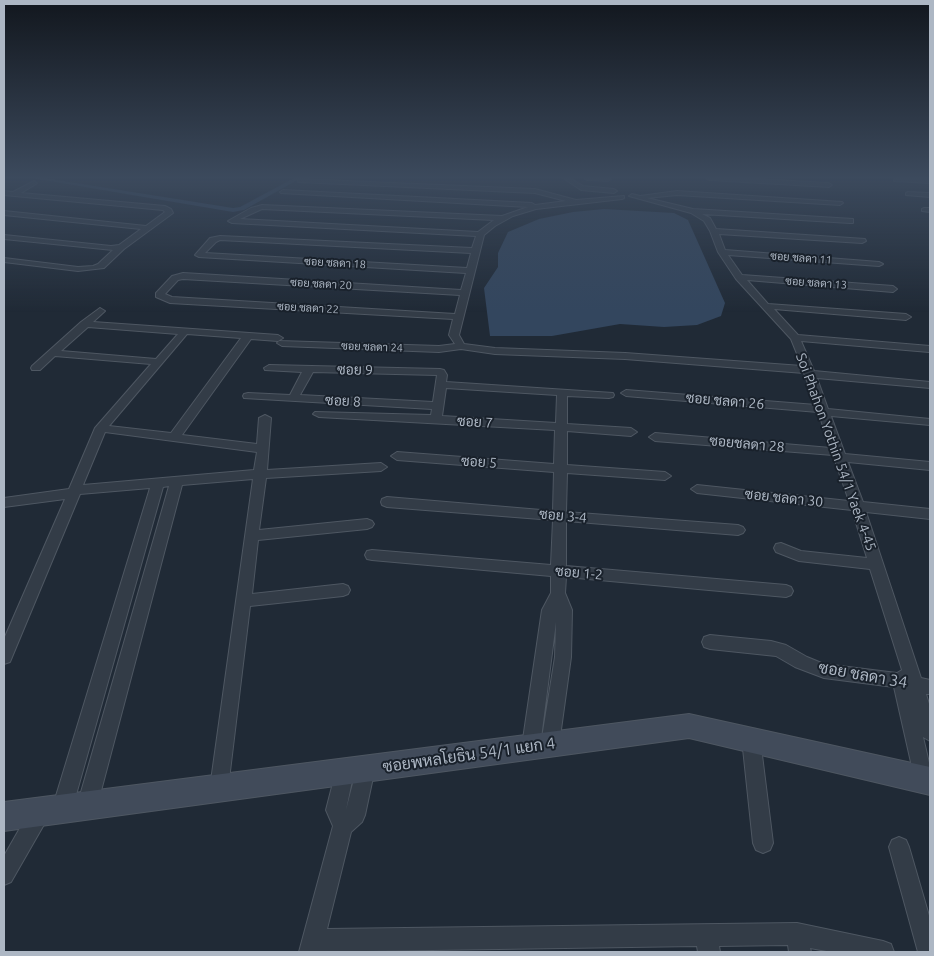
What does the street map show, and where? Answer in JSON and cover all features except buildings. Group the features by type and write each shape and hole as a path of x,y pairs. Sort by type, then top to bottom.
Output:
{"street":[{"path":"93,223 149,228"},
{"path":"4,260 87,270 101,266 121,247 156,223"},
{"path":"245,223 480,234 497,223"},
{"name":"Soi Phahon Yothin 54/1 Yaek 4-45","path":"708,223 714,231 722,252 739,277 794,338 810,372 858,506 930,733"},
{"path":"714,231 862,241"},
{"path":"461,346 454,335 480,234"},
{"path":"4,237 111,248 121,247"},
{"name":"ซอย ชลดา 18","path":"470,271 199,255 216,239 476,251"},
{"name":"ซอย ชลดา 11","path":"722,252 879,264"},
{"name":"ซอย ชลดา 20","path":"159,295 178,277 465,293"},
{"name":"ซอย ชลดา 13","path":"739,277 893,288"},
{"name":"ซอย ชลดา 22","path":"159,295 170,300 459,317"},
{"path":"765,306 906,317"},
{"path":"36,368 100,311"},
{"name":"ซอย ชลดา 24","path":"84,324 248,336 280,341 439,349 461,346 495,351 625,356 810,372 930,385"},
{"path":"4,657 101,428 185,331"},
{"path":"174,437 248,336"},
{"path":"794,338 929,349"},
{"path":"53,352 158,362"},
{"name":"ซอย 9","path":"269,368 440,372 442,376 441,385"},
{"path":"293,399 309,369"},
{"path":"436,419 441,385 609,395"},
{"path":"541,745 550,610 558,593 562,468 562,392"},
{"name":"ซอย ชลดา 26","path":"626,393 824,410 930,422"},
{"name":"ซอย 8","path":"248,396 438,406"},
{"name":"ซอย 7","path":"319,414 436,419 631,432"},
{"path":"219,788 260,474 265,418"},
{"path":"101,428 263,449"},
{"name":"ซอยชลดา 28","path":"655,437 839,454 930,466"},
{"name":"ซอย 5","path":"397,456 665,476"},
{"path":"4,502 158,483 382,466"},
{"path":"4,875 63,809 102,753 177,482"},
{"path":"63,809 158,483"},
{"name":"ซอย ชลดา 30","path":"697,489 930,514"},
{"name":"ซอย 3-4","path":"388,502 738,530"},
{"path":"251,536 368,524"},
{"path":"781,548 800,556 876,564"},
{"name":"ซอย 1-2","path":"372,555 786,590"},
{"path":"242,601 343,590"},
{"path":"122,606 143,604"},
{"name":"ซอย ชลดา 34","path":"710,642 780,650 801,662 824,671 914,681"},
{"name":"Soi Phahon Yothin 54/1 Yaek 4-45","path":"914,681 927,781"},
{"name":"ซอยพหลโยธิน 54/1 แยก 4","path":"4,817 689,726 927,781"},
{"path":"751,739 763,843"},
{"path":"78,756 102,753"},
{"path":"355,770 355,815 343,826 312,946 798,943 883,952"},
{"path":"899,847 929,952"}],"water":[{"path":"530,223 689,223 725,303 721,316 697,325 664,327 620,324 552,336 490,336 484,288 498,267 498,253 508,232"}]}
